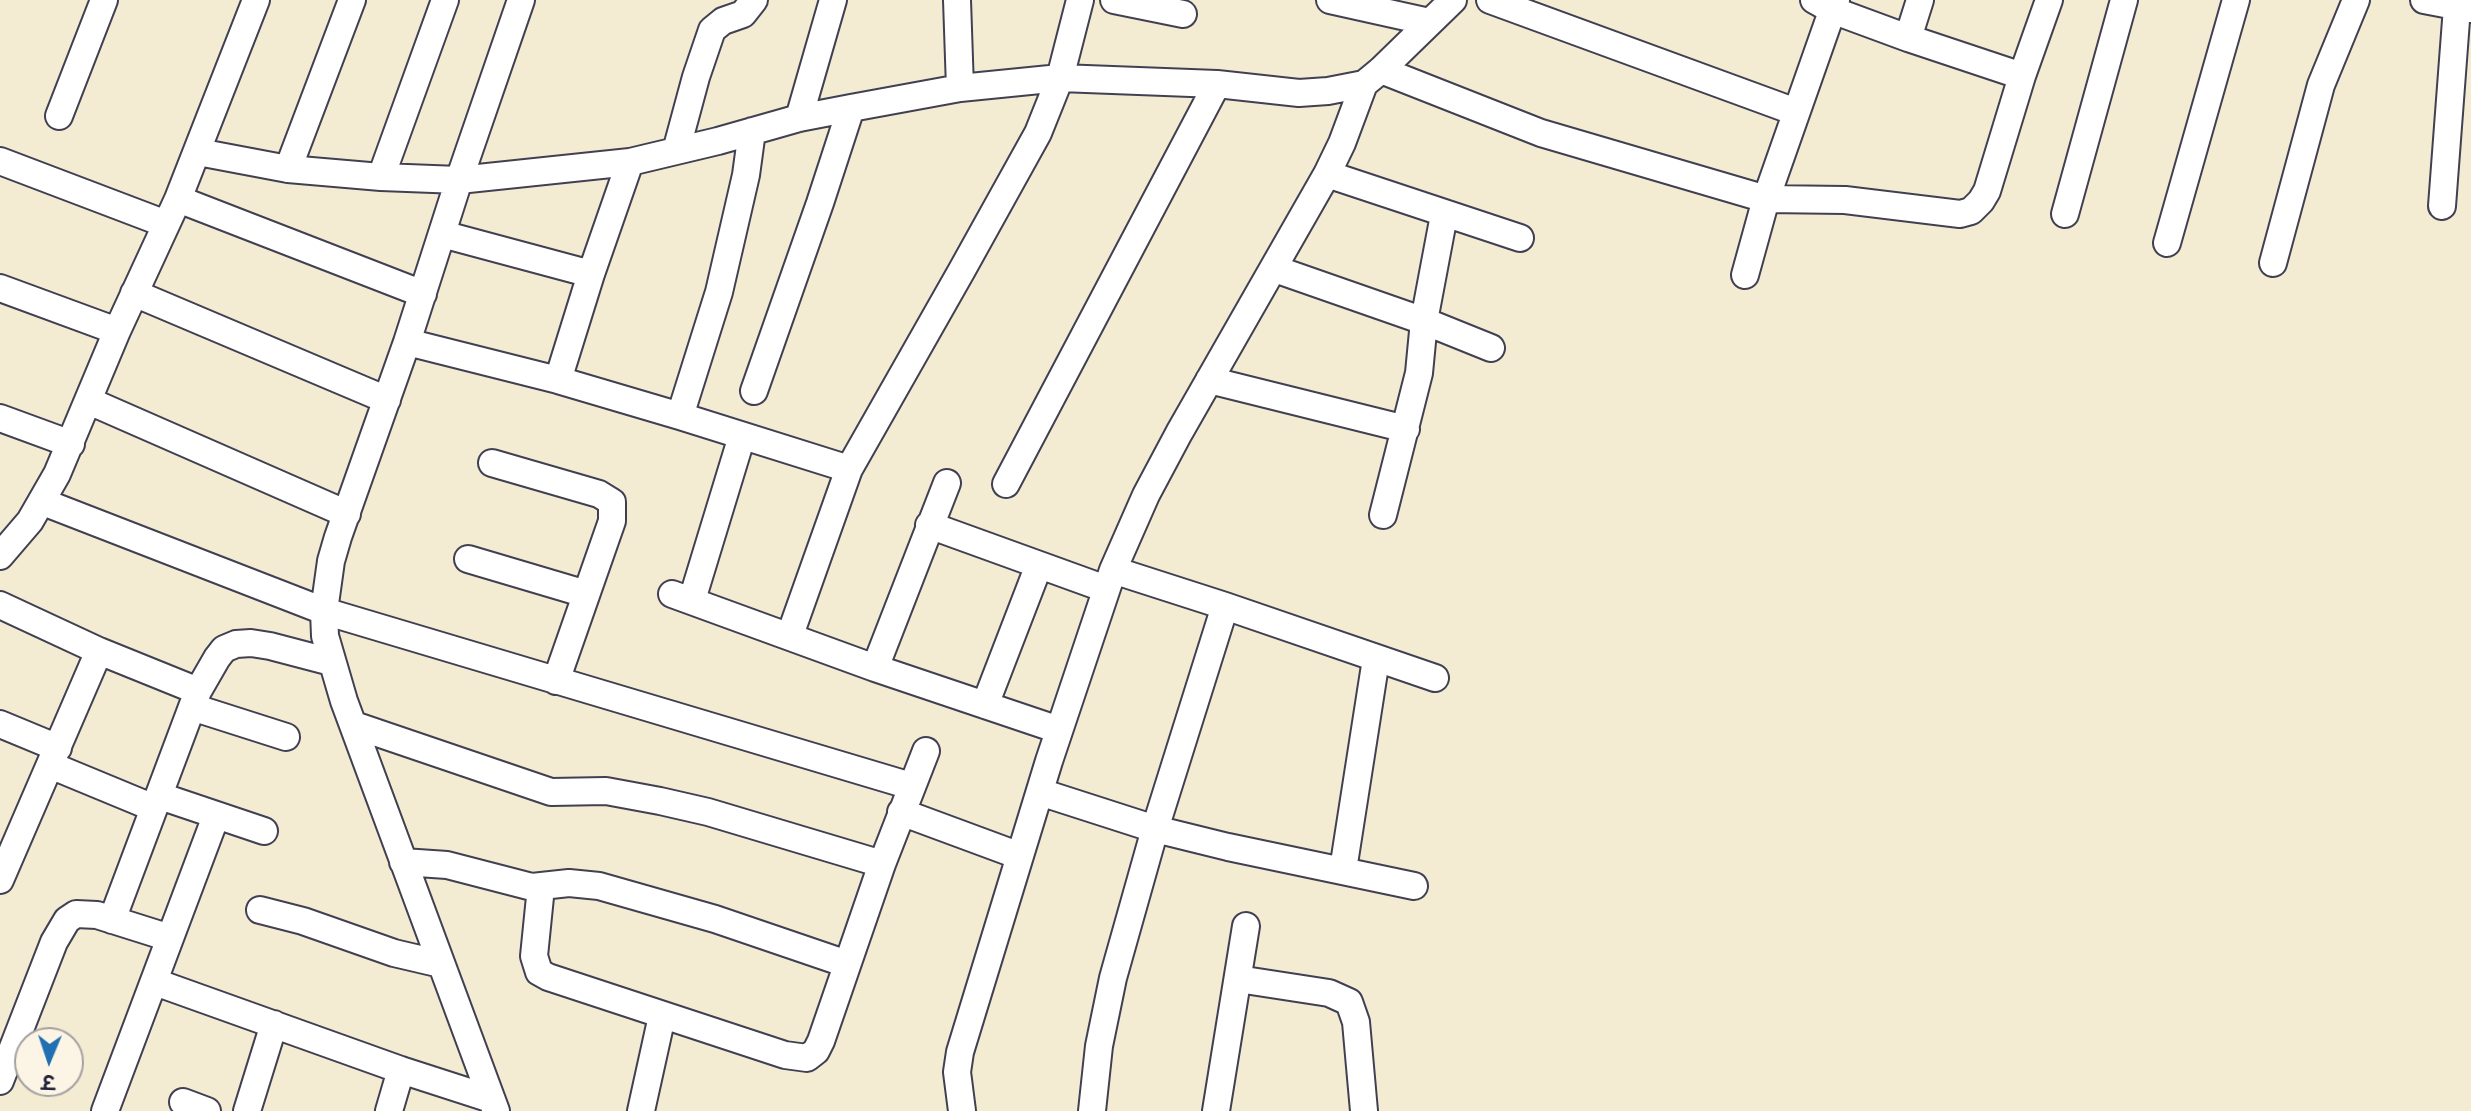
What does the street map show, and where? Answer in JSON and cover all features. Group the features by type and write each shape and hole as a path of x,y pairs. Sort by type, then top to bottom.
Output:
{"street":[{"path":"59,116 104,0"},
{"path":"4,546 43,502 71,444 117,331 198,152 256,0"},
{"path":"288,169 352,0"},
{"path":"381,177 445,0"},
{"path":"494,1105 331,662 325,636 324,611 331,561 346,514 408,342 459,180 521,0"},
{"path":"676,151 699,65 712,30 723,21 743,14 754,0"},
{"path":"799,118 833,0"},
{"path":"957,0 960,88"},
{"path":"790,635 849,469 1038,132 1060,78 1080,0"},
{"path":"1114,0 1183,14"},
{"path":"1330,0 1429,22"},
{"path":"962,1111 957,1072 960,1052 1059,730 1109,580 1146,495 1327,174 1373,77 1453,0"},
{"path":"1490,0 1796,112"},
{"path":"1908,38 1920,0"},
{"path":"198,152 288,169 459,180 630,162 799,118 960,88 1060,78 1217,84 1299,93 1328,91 1373,77 1541,133 1766,199 1845,200 1948,213 1971,211 1987,191 2022,76 2049,0"},
{"path":"2065,214 2124,0"},
{"path":"2167,243 2236,0"},
{"path":"2273,263 2321,85 2356,0"},
{"path":"2426,0 2464,8 2442,206"},
{"path":"1745,275 1828,3 1908,38 2022,76"},
{"path":"1006,484 1217,84"},
{"path":"754,391 851,108"},
{"path":"680,416 719,292 747,174 752,131"},
{"path":"0,161 166,223"},
{"path":"558,380 630,162"},
{"path":"1327,174 1520,239"},
{"path":"178,199 423,293"},
{"path":"1383,515 1419,373 1424,321 1444,215"},
{"path":"442,234 591,274"},
{"path":"1275,268 1491,348"},
{"path":"0,288 117,331"},
{"path":"134,293 387,401"},
{"path":"408,342 558,380 849,469"},
{"path":"1209,380 1406,429"},
{"path":"89,401 346,514"},
{"path":"0,418 71,444"},
{"path":"742,436 682,597 875,668 1059,730"},
{"path":"492,463 599,494 612,502 611,520 556,681"},
{"path":"875,668 947,483"},
{"path":"43,502 324,611 911,786"},
{"path":"929,525 1039,565 1225,606 1436,678"},
{"path":"468,559 586,594"},
{"path":"985,705 1039,565"},
{"path":"0,605 195,699 286,737"},
{"path":"1092,1111 1099,1046 1113,978 1155,829 1225,606"},
{"path":"112,920 195,699 217,657 236,644 270,646 331,662"},
{"path":"0,880 10,827 54,756 99,651"},
{"path":"1343,870 1376,659"},
{"path":"0,724 54,756 157,802 264,831"},
{"path":"354,725 551,792 606,791 632,795 708,812 882,864"},
{"path":"541,887 534,943 535,964 539,972 662,1016 785,1055 807,1058 816,1051 821,1041 882,864 926,751"},
{"path":"1040,792 1155,829 1227,847 1414,886"},
{"path":"901,812 1020,856"},
{"path":"105,1111 216,816"},
{"path":"403,862 447,864 523,885 541,887 569,883 599,886 715,919 846,964"},
{"path":"260,910 338,932 394,953 441,964"},
{"path":"0,1081 61,927 76,914 86,913 170,938"},
{"path":"1216,1111 1246,926"},
{"path":"1238,979 1329,993 1349,1002 1356,1022 1364,1111"},
{"path":"155,982 494,1105"},
{"path":"640,1111 662,1016"},
{"path":"247,1111 274,1024"},
{"path":"389,1111 401,1070"}]}
